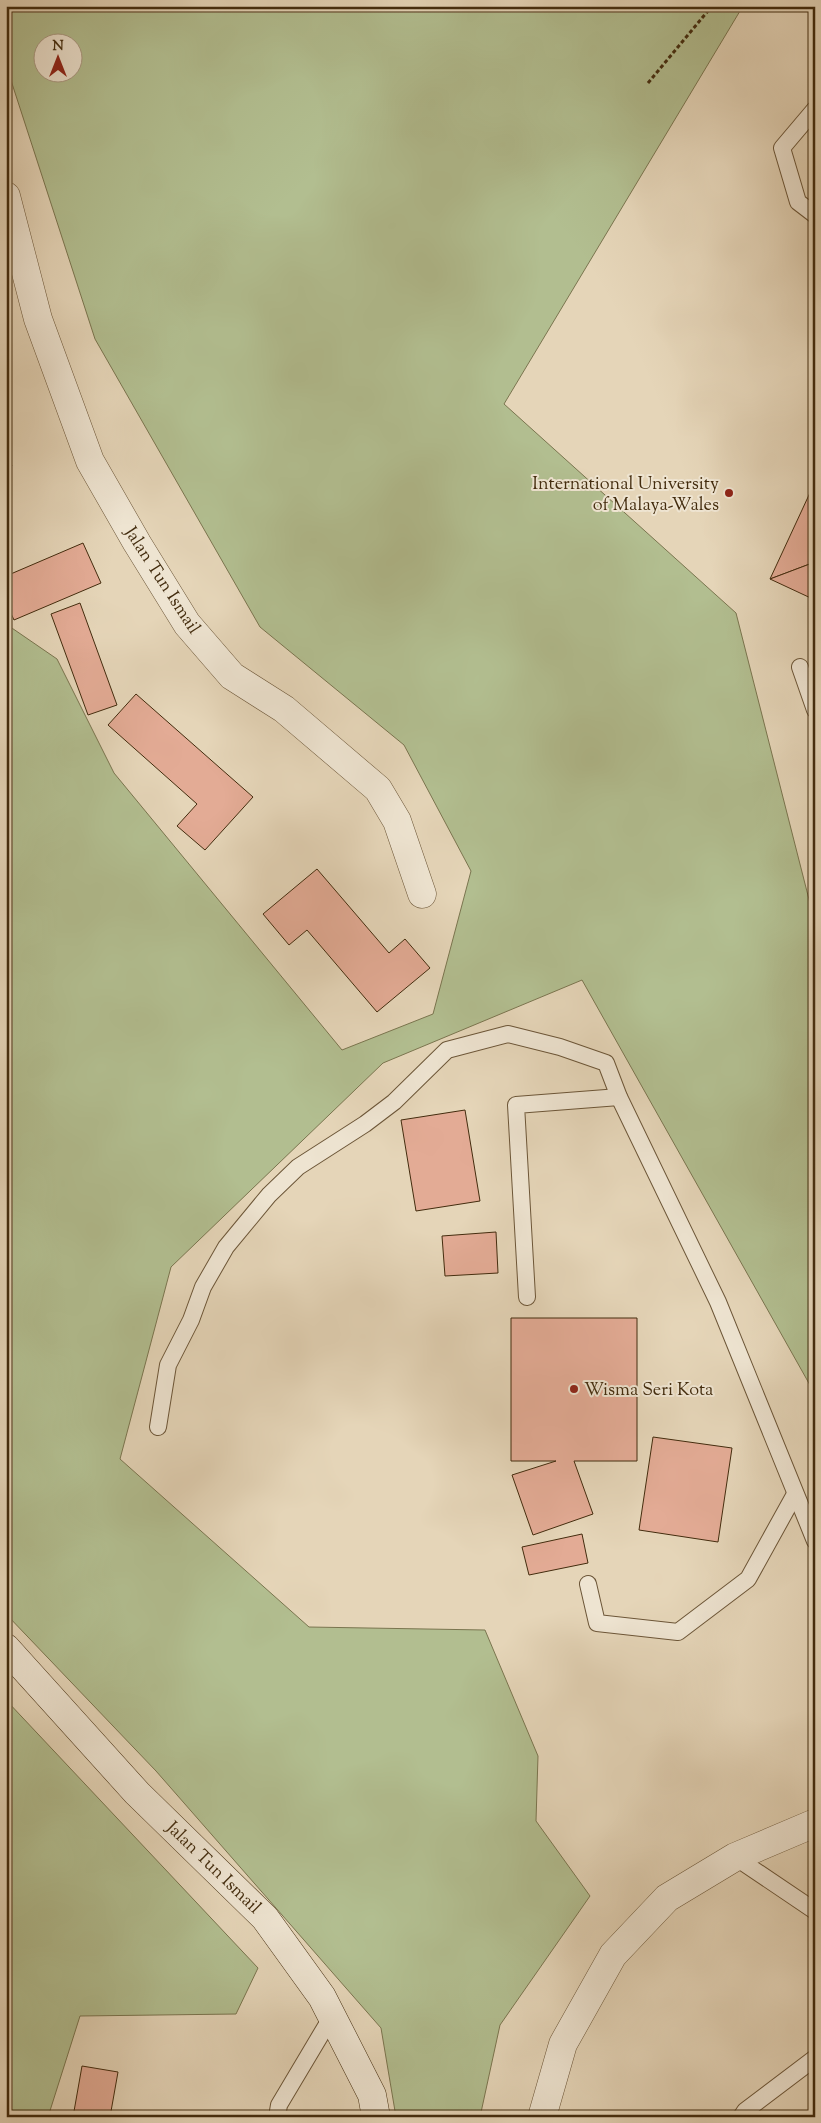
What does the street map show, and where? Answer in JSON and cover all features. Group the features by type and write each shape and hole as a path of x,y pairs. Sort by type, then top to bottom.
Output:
{"street":[{"name":"Jalan Tun Ismail","path":"6,196 38,319 90,461 137,543 187,624 232,676 284,709 378,789 396,821 422,894"},
{"name":"Jalan Tun Ismail","path":"6,1648 138,1793 265,1918 322,1997 372,2095 376,2117"},
{"path":"542,2117 564,2044 613,1955 667,1898 734,1857 815,1823"}],"lane":[{"path":"815,109 782,148 798,202 815,215"},
{"path":"800,667 815,710"},
{"path":"158,1428 168,1365 191,1320 203,1287 226,1247 269,1195 298,1167 358,1129 394,1102 447,1050 508,1034 560,1047 606,1063 619,1097 718,1302 815,1540"},
{"path":"527,1297 516,1105 619,1097"},
{"path":"588,1584 597,1622 678,1632 748,1579 795,1494"},
{"path":"734,1857 815,1911"},
{"path":"277,2117 280,2105 332,2016"},
{"path":"741,2117 745,2111 815,2058"}],"path":[{"path":"648,83 712,6"}],"green space":[{"path":"6,6 743,6 504,404 736,613 815,923 815,1394 582,980 383,1063 171,1267 120,1459 309,1627 485,1630 538,1756 536,1821 590,1896 500,2025 480,2117 396,2117 381,2028 156,1771 6,1614 6,624 57,659 114,773 342,1050 433,1014 471,871 404,745 260,627 95,339 6,65"},
{"path":"6,1700 258,1968 236,2014 80,2016 48,2117 6,2117"}],"building":[{"path":"6,452 12,466 6,468"},
{"path":"815,482 815,562 770,579"},
{"path":"83,543 101,583 14,620 6,603 6,576"},
{"path":"815,562 815,600 770,579"},
{"path":"80,603 117,705 88,715 51,614"},
{"path":"136,694 253,797 205,850 177,826 197,804 108,725"},
{"path":"317,869 389,953 405,939 430,968 377,1012 307,930 289,945 263,914"},
{"path":"465,1110 480,1201 416,1211 401,1120"},
{"path":"496,1232 498,1273 445,1276 442,1236"},
{"name":"Wisma Seri Kota","path":"511,1318 637,1318 637,1461 574,1461 593,1514 533,1535 512,1475 556,1461 511,1461"},
{"path":"653,1437 732,1448 718,1542 639,1530"},
{"path":"582,1534 588,1563 529,1575 522,1547"},
{"path":"82,2066 118,2072 110,2117 73,2117"}],"place":[{"name":"International University of Malaya-Wales","path":"729,493"},
{"name":"Wisma Seri Kota","path":"574,1389"}]}
